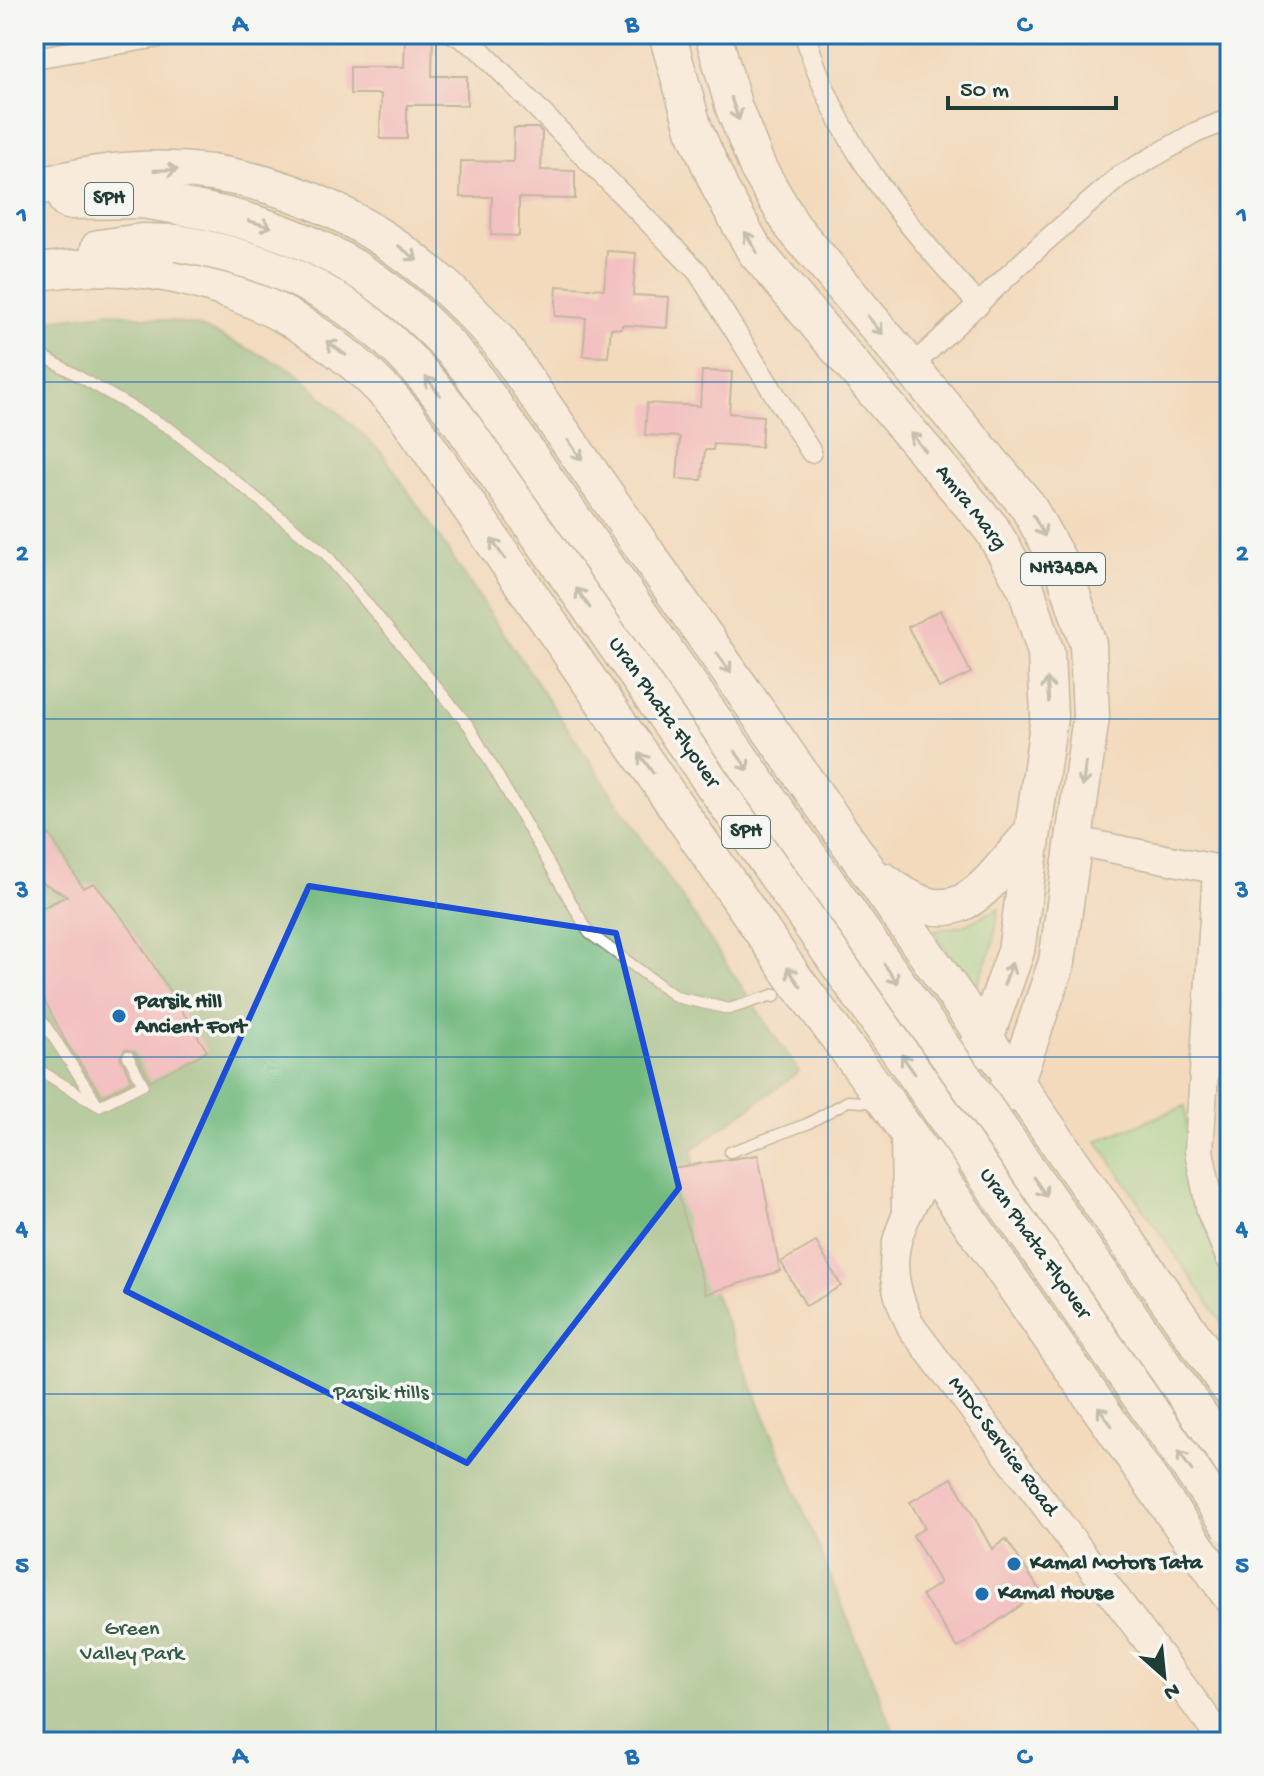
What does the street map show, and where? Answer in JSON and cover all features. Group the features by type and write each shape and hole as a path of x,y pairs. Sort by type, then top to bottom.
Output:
{"highway":[{"name":"Amra Marg","path":"667,34 694,129 721,190 755,251 991,528 1026,588 1046,653 1049,717 1016,951 985,1038 896,1117"},
{"name":"Amra Marg","path":"713,34 734,108 758,168 792,226 1027,505 1065,573 1088,644 1091,717 1057,962 1016,1081 933,1170"},
{"path":"34,188 97,175 141,171 190,170 235,176 278,186 335,209 401,248 437,276 500,343 1230,1389"},
{"name":"Uran Phata Flyover","path":"34,205 97,198 142,200 265,224 342,258 410,307 459,357 1230,1459"},
{"name":"Uran Phata Flyover","path":"34,263 102,247 141,242 177,243 253,259 323,290 356,311 414,361 460,422 1230,1525"},
{"path":"34,273 106,264 171,272 207,283 303,326 359,365 384,389 406,415 795,979 896,1117 1230,1595"},
{"path":"864,865 917,903 937,910 967,899 982,887 1032,833"},
{"path":"1057,962 1045,1028 1044,1066 1050,1106 1061,1146"}],"street":[{"path":"34,58 177,34"},
{"path":"455,34 478,48 698,272 811,452"},
{"path":"805,34 815,69 856,151 904,222 979,305"},
{"path":"910,368 1042,244 1120,176 1195,133 1230,119"},
{"path":"1075,841 1224,872 1199,1151 1211,1211 1230,1257"},
{"path":"896,1117 906,1212"},
{"name":"MIDC Service Road","path":"933,1170 906,1212 892,1265 894,1289 912,1328 1224,1742"}],"lane":[{"path":"34,360 45,357 172,430 325,553 469,726 589,933 676,997 729,1009 776,994 774,997"},
{"path":"34,1008 99,1106"},
{"path":"99,1106 143,1084 128,1056"},
{"path":"34,1067 99,1106"},
{"path":"730,1152 807,1124 848,1101 896,1117"}],"highlighted area":[{"path":"309,886 616,933 679,1188 467,1463 126,1291"}],"green space":[{"name":"Parsik Hills","path":"111,312 197,325 293,370 383,454 799,1072 693,1149 698,1253 898,1742 34,1742 34,322"},
{"path":"999,908 993,945 975,991 933,931 965,925"},
{"path":"1185,1106 1188,1154 1201,1216 1230,1282 1230,1334 1097,1141"}],"building":[{"path":"405,34 433,34 432,76 467,76 467,105 407,105 407,139 380,139 381,94 350,94 350,67 404,67"},
{"path":"514,128 538,128 542,132 541,170 575,171 575,199 519,198 519,236 491,235 492,197 460,197 461,161 513,162"},
{"path":"607,251 636,253 633,295 669,297 667,328 622,325 622,329 611,328 608,357 583,356 586,318 555,316 557,286 604,289"},
{"path":"702,371 732,372 729,413 763,416 761,447 714,444 713,450 705,450 702,480 677,479 680,437 645,435 647,403 700,406"},
{"path":"940,610 971,673 939,688 908,627"},
{"name":"Parsik Hill Ancient Fort","path":"34,834 50,835 83,888 94,883 130,928 207,1051 150,1081 135,1052 125,1049 120,1057 132,1081 102,1096 66,1042 34,980 34,912 67,896 34,878"},
{"path":"758,1155 780,1271 706,1294 671,1168"},
{"path":"816,1242 841,1286 806,1306 781,1262"},
{"path":"952,1478 992,1549 1006,1539 1041,1592 958,1648 922,1595 940,1583 913,1535 925,1528 910,1502"}],"place":[{"name":"Parsik Hill Ancient Fort","path":"119,1016"},
{"name":"Kamal Motors Tata","path":"1014,1564"},
{"name":"Kamal House","path":"982,1594"}],"park label":[{"name":"Green Valley Park","path":"132,1642"}]}
